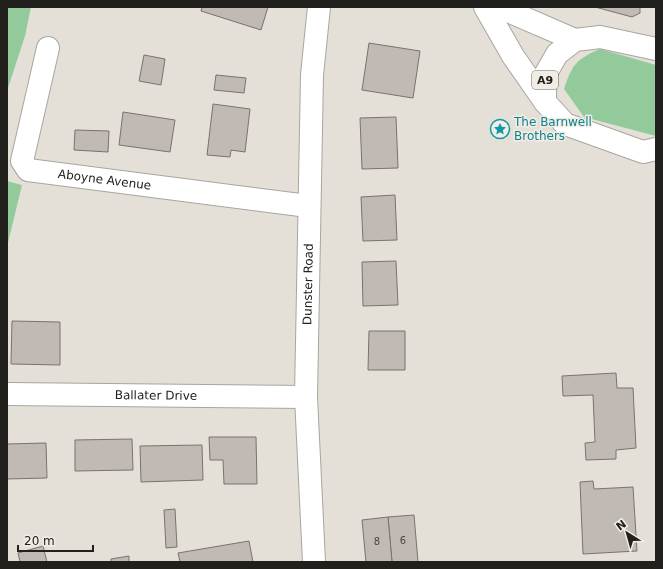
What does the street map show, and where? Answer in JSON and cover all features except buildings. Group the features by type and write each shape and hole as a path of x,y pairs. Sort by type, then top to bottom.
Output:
{"street":[{"name":"Dunster Road","path":"314,562 306,397 308,206 312,75 319,7"},
{"name":"A9","path":"485,7 513,56 545,102 565,124 652,155"},
{"path":"499,7 575,40 600,37 656,49"},
{"name":"A9","path":"545,102 544,76 557,54 575,40"},
{"name":"Aboyne Avenue","path":"48,48 22,161 28,170 308,206"},
{"name":"Ballater Drive","path":"7,394 306,397"}],"green space":[{"path":"7,7 31,7 25,36 7,91"},
{"path":"600,49 656,65 656,136 584,117 564,89 576,63"},
{"path":"7,181 22,185 7,247"}],"place":[{"name":"The Barnwell Brothers","path":"500,129"}]}
